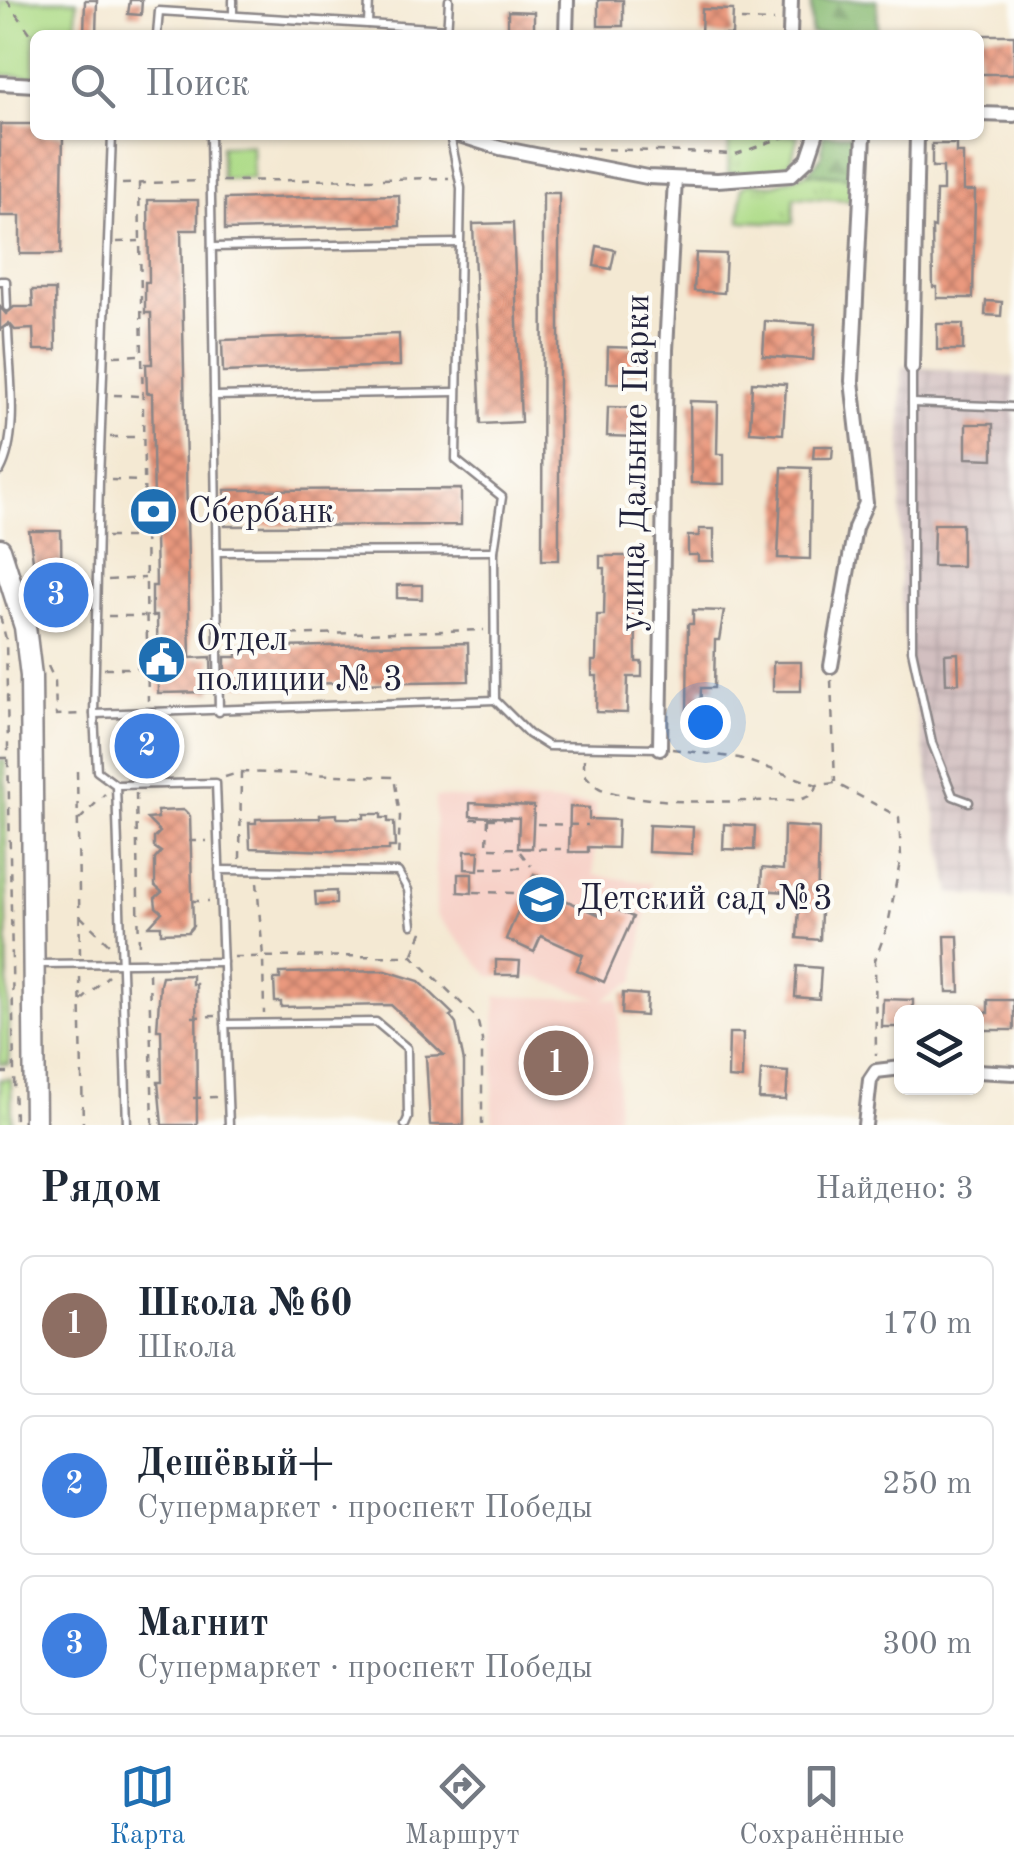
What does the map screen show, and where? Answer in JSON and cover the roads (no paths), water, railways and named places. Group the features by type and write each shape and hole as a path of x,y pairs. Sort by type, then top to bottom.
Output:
{"main road":[{"path":"0,549 25,627 31,696 35,1125"},
{"path":"0,588 16,607 25,627"}],"street":[{"path":"566,0 566,30"},
{"path":"790,28 791,0"},
{"path":"0,83 30,84"},
{"path":"984,114 1014,114"},
{"path":"484,140 583,165 675,180 791,175 808,159 814,140"},
{"path":"830,666 855,528 866,503 852,381 864,140"},
{"path":"912,367 917,140"},
{"name":"улица Дальние Парки","path":"660,748 667,331 675,180"},
{"path":"866,1125 870,1080 876,1071 894,1069"},
{"path":"984,1071 1014,1072"}],"lane":[{"path":"233,15 234,0"},
{"path":"368,0 368,24"},
{"path":"447,30 449,0"},
{"path":"158,30 158,10 427,30"},
{"path":"112,140 96,580 97,771 116,785 216,783 229,1125"},
{"path":"210,140 219,712"},
{"path":"451,140 460,178 456,460 502,497 494,551 495,700 528,734 548,746 660,748"},
{"path":"212,247 458,243"},
{"path":"0,281 6,281 7,307"},
{"path":"0,471 9,452 12,432 8,330"},
{"path":"912,367 912,650 932,742 953,796 969,802"},
{"path":"214,396 456,392"},
{"path":"912,403 1014,407"},
{"path":"217,552 494,551"},
{"path":"94,714 495,700"},
{"path":"116,785 127,1125"},
{"path":"219,870 398,872 408,890 412,925"},
{"path":"33,964 223,960"},
{"path":"225,1020 264,1024 376,1022 407,1048 405,1125"}],"place":[{"name":"Сбербанк","path":"153,512"},
{"name":"Магнит","path":"56,595"},
{"name":"Отдел полиции № 3","path":"161,660"},
{"name":"Дешёвый+","path":"147,746"},
{"name":"Детский сад №3","path":"542,899"},
{"name":"Школа №60","path":"556,1063"}]}
